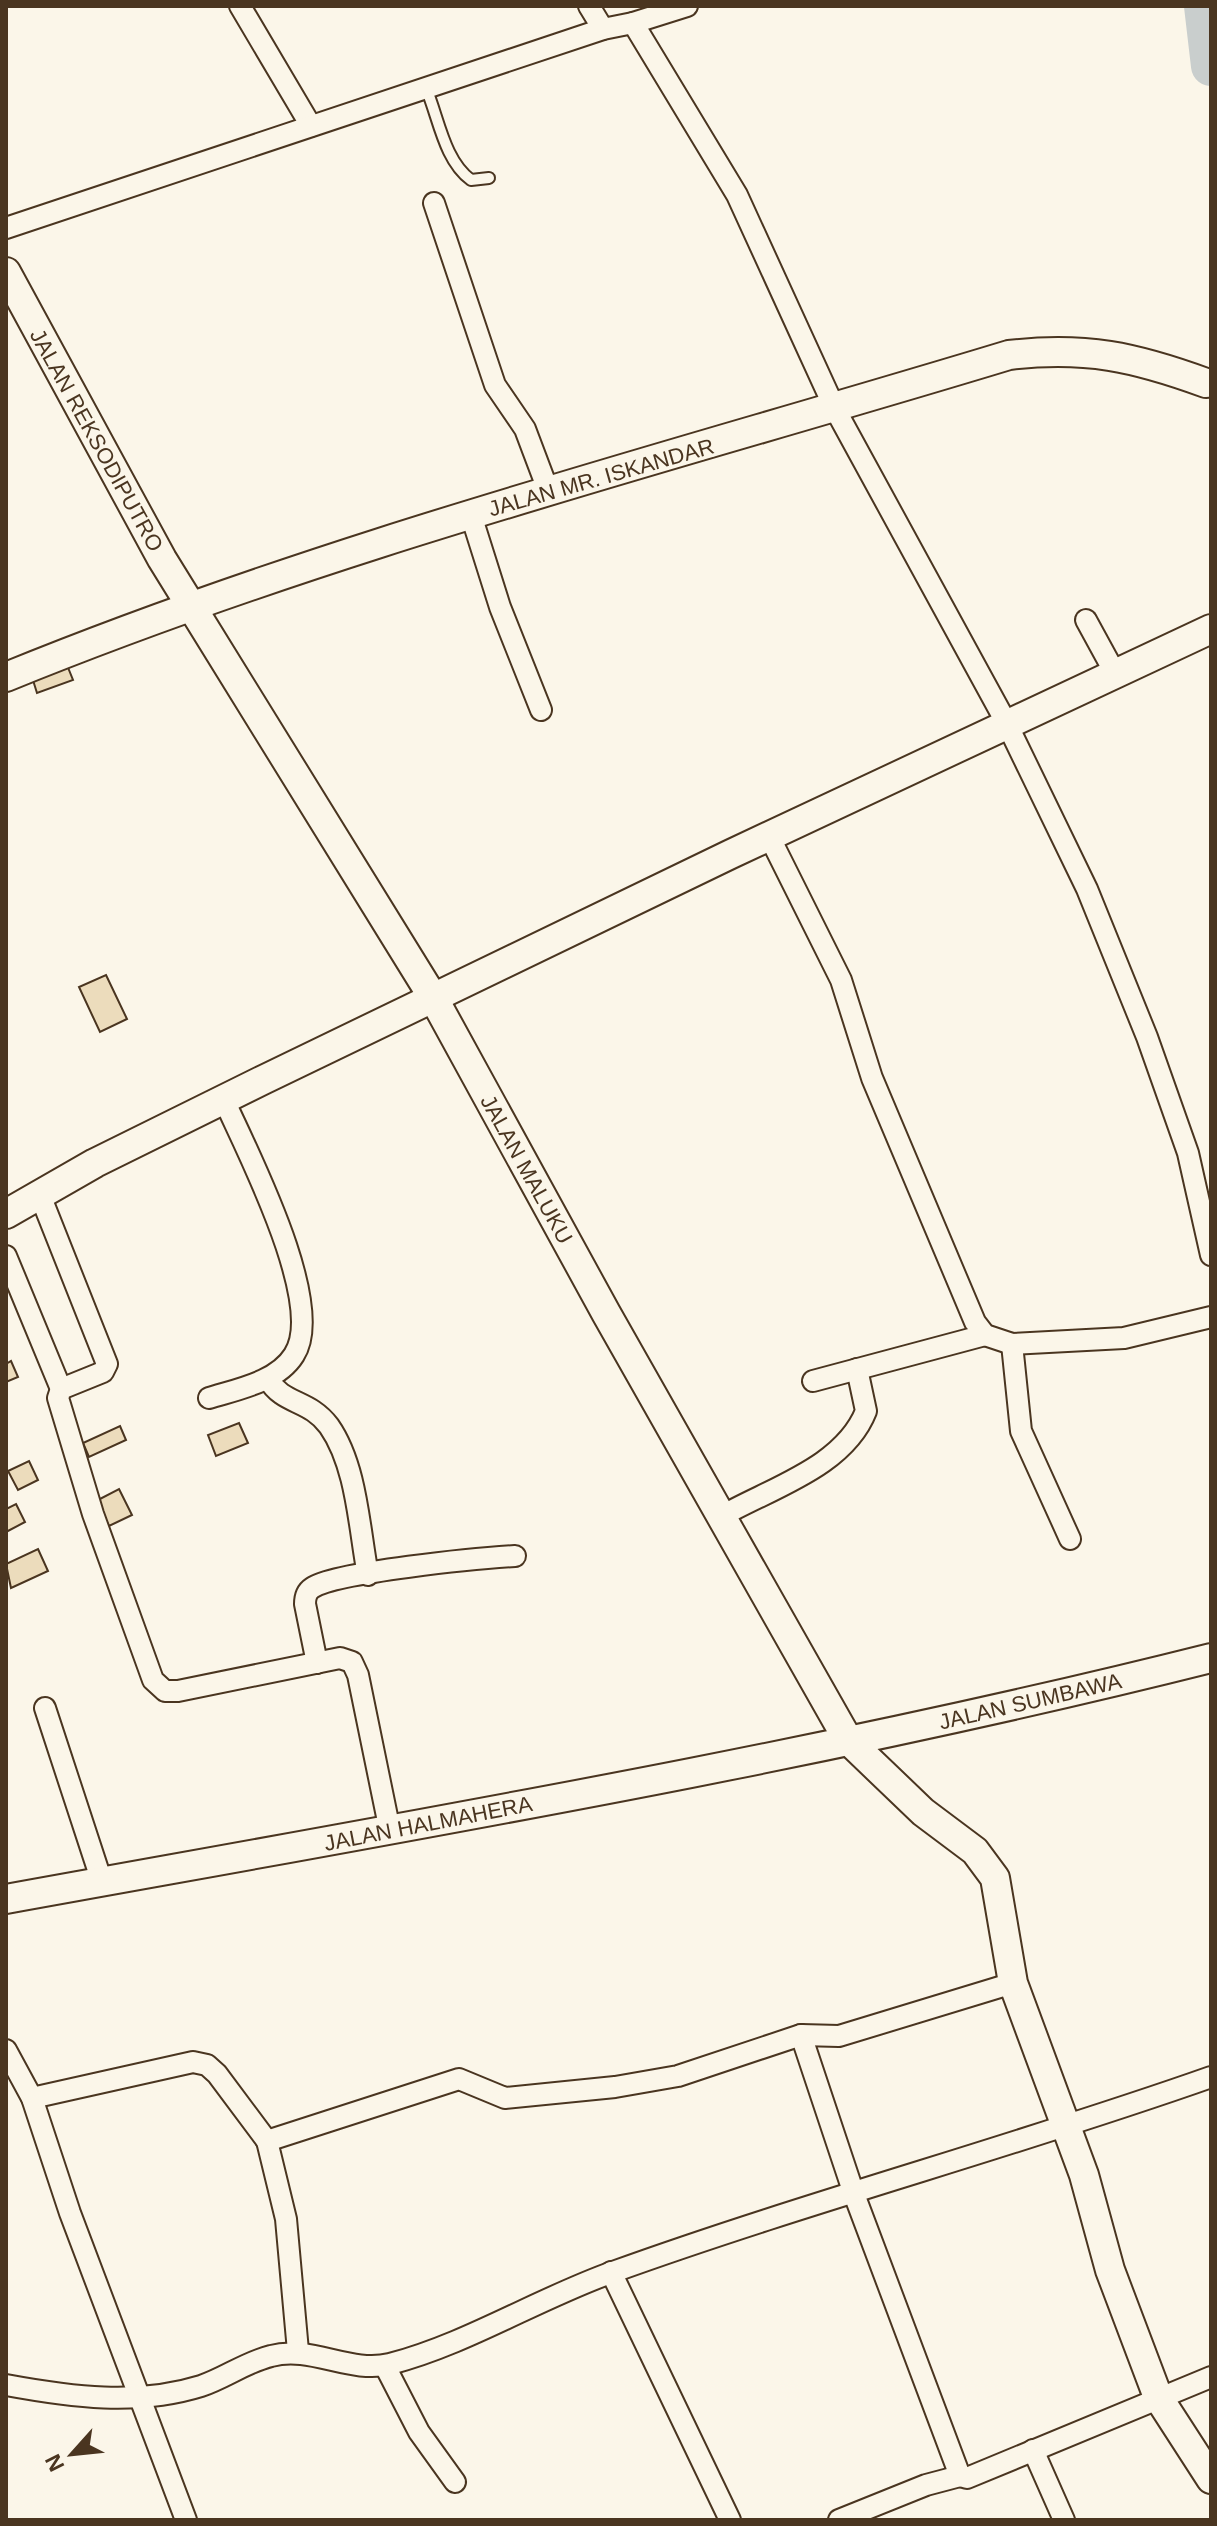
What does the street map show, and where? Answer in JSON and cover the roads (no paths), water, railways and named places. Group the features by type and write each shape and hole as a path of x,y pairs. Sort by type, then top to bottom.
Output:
{"main road":[{"name":"JALAN REKSODIPUTRO","path":"6,272 162,559 194,605"},
{"name":"JALAN MR. ISKANDAR","path":"6,677 194,605 548,490 835,409 1009,355 1048,351 1128,356 1209,387"},
{"name":"JALAN MALUKU","path":"194,605 434,999 606,1313 848,1740 923,1812 975,1851 989,1866 995,1878 1013,1983 1084,2175 1110,2270 1158,2397 1211,2479"},
{"path":"6,1214 224,1100 769,836 1211,629"},
{"name":"JALAN SUMBAWA","path":"848,1740 1068,1694 1211,1658"},
{"name":"JALAN HALMAHERA","path":"6,1899 651,1783 848,1740"}],"street":[{"path":"240,6 311,126"},
{"path":"589,6 603,29"},
{"path":"6,228 603,29 687,6"},
{"path":"633,23 737,195 835,409 1007,724 1087,889 1147,1037 1188,1153 1211,1255"},
{"path":"434,203 495,385 525,429 548,490"},
{"path":"471,515 500,607 541,710"},
{"path":"1086,620 1116,675"},
{"path":"769,836 841,980 872,1078 975,1322 985,1335"},
{"path":"209,1398 268,1379 297,1350 300,1330 297,1281 278,1221 224,1100"},
{"path":"40,1195 107,1364 103,1372 61,1389"},
{"path":"6,1256 61,1389 58,1398 93,1514 153,1680 165,1691 178,1691 340,1658 356,1668 390,1831"},
{"path":"813,1381 985,1335 1012,1344 1124,1338 1211,1317"},
{"path":"1012,1344 1021,1431 1070,1539"},
{"path":"722,1516 821,1464 851,1436 866,1411 857,1369"},
{"path":"268,1379 278,1394 305,1402 329,1426 342,1452 368,1575"},
{"path":"317,1663 305,1596 311,1588 368,1575 515,1556"},
{"path":"45,1708 102,1882"},
{"path":"267,2141 459,2079 505,2098 587,2090 678,2076 801,2035 839,2036 1013,1983"},
{"path":"801,2035 854,2194 960,2476"},
{"path":"6,2050 32,2098 70,2213 186,2520"},
{"path":"32,2098 193,2062 207,2065 217,2074 267,2141 286,2219 298,2351"},
{"path":"6,2385 114,2399 142,2398 165,2396 205,2384 269,2356 298,2351 344,2362 385,2366 433,2350 611,2272 1211,2077"},
{"path":"611,2272 730,2520"},
{"path":"385,2366 419,2432 455,2482"},
{"path":"839,2520 926,2485 960,2476 967,2478 1211,2377"},
{"path":"1033,2450 1064,2520"}],"lane":[{"path":"426,88 450,156 460,172 471,180 489,178"}],"waterway":[{"path":"1204,6 1211,66"}]}
